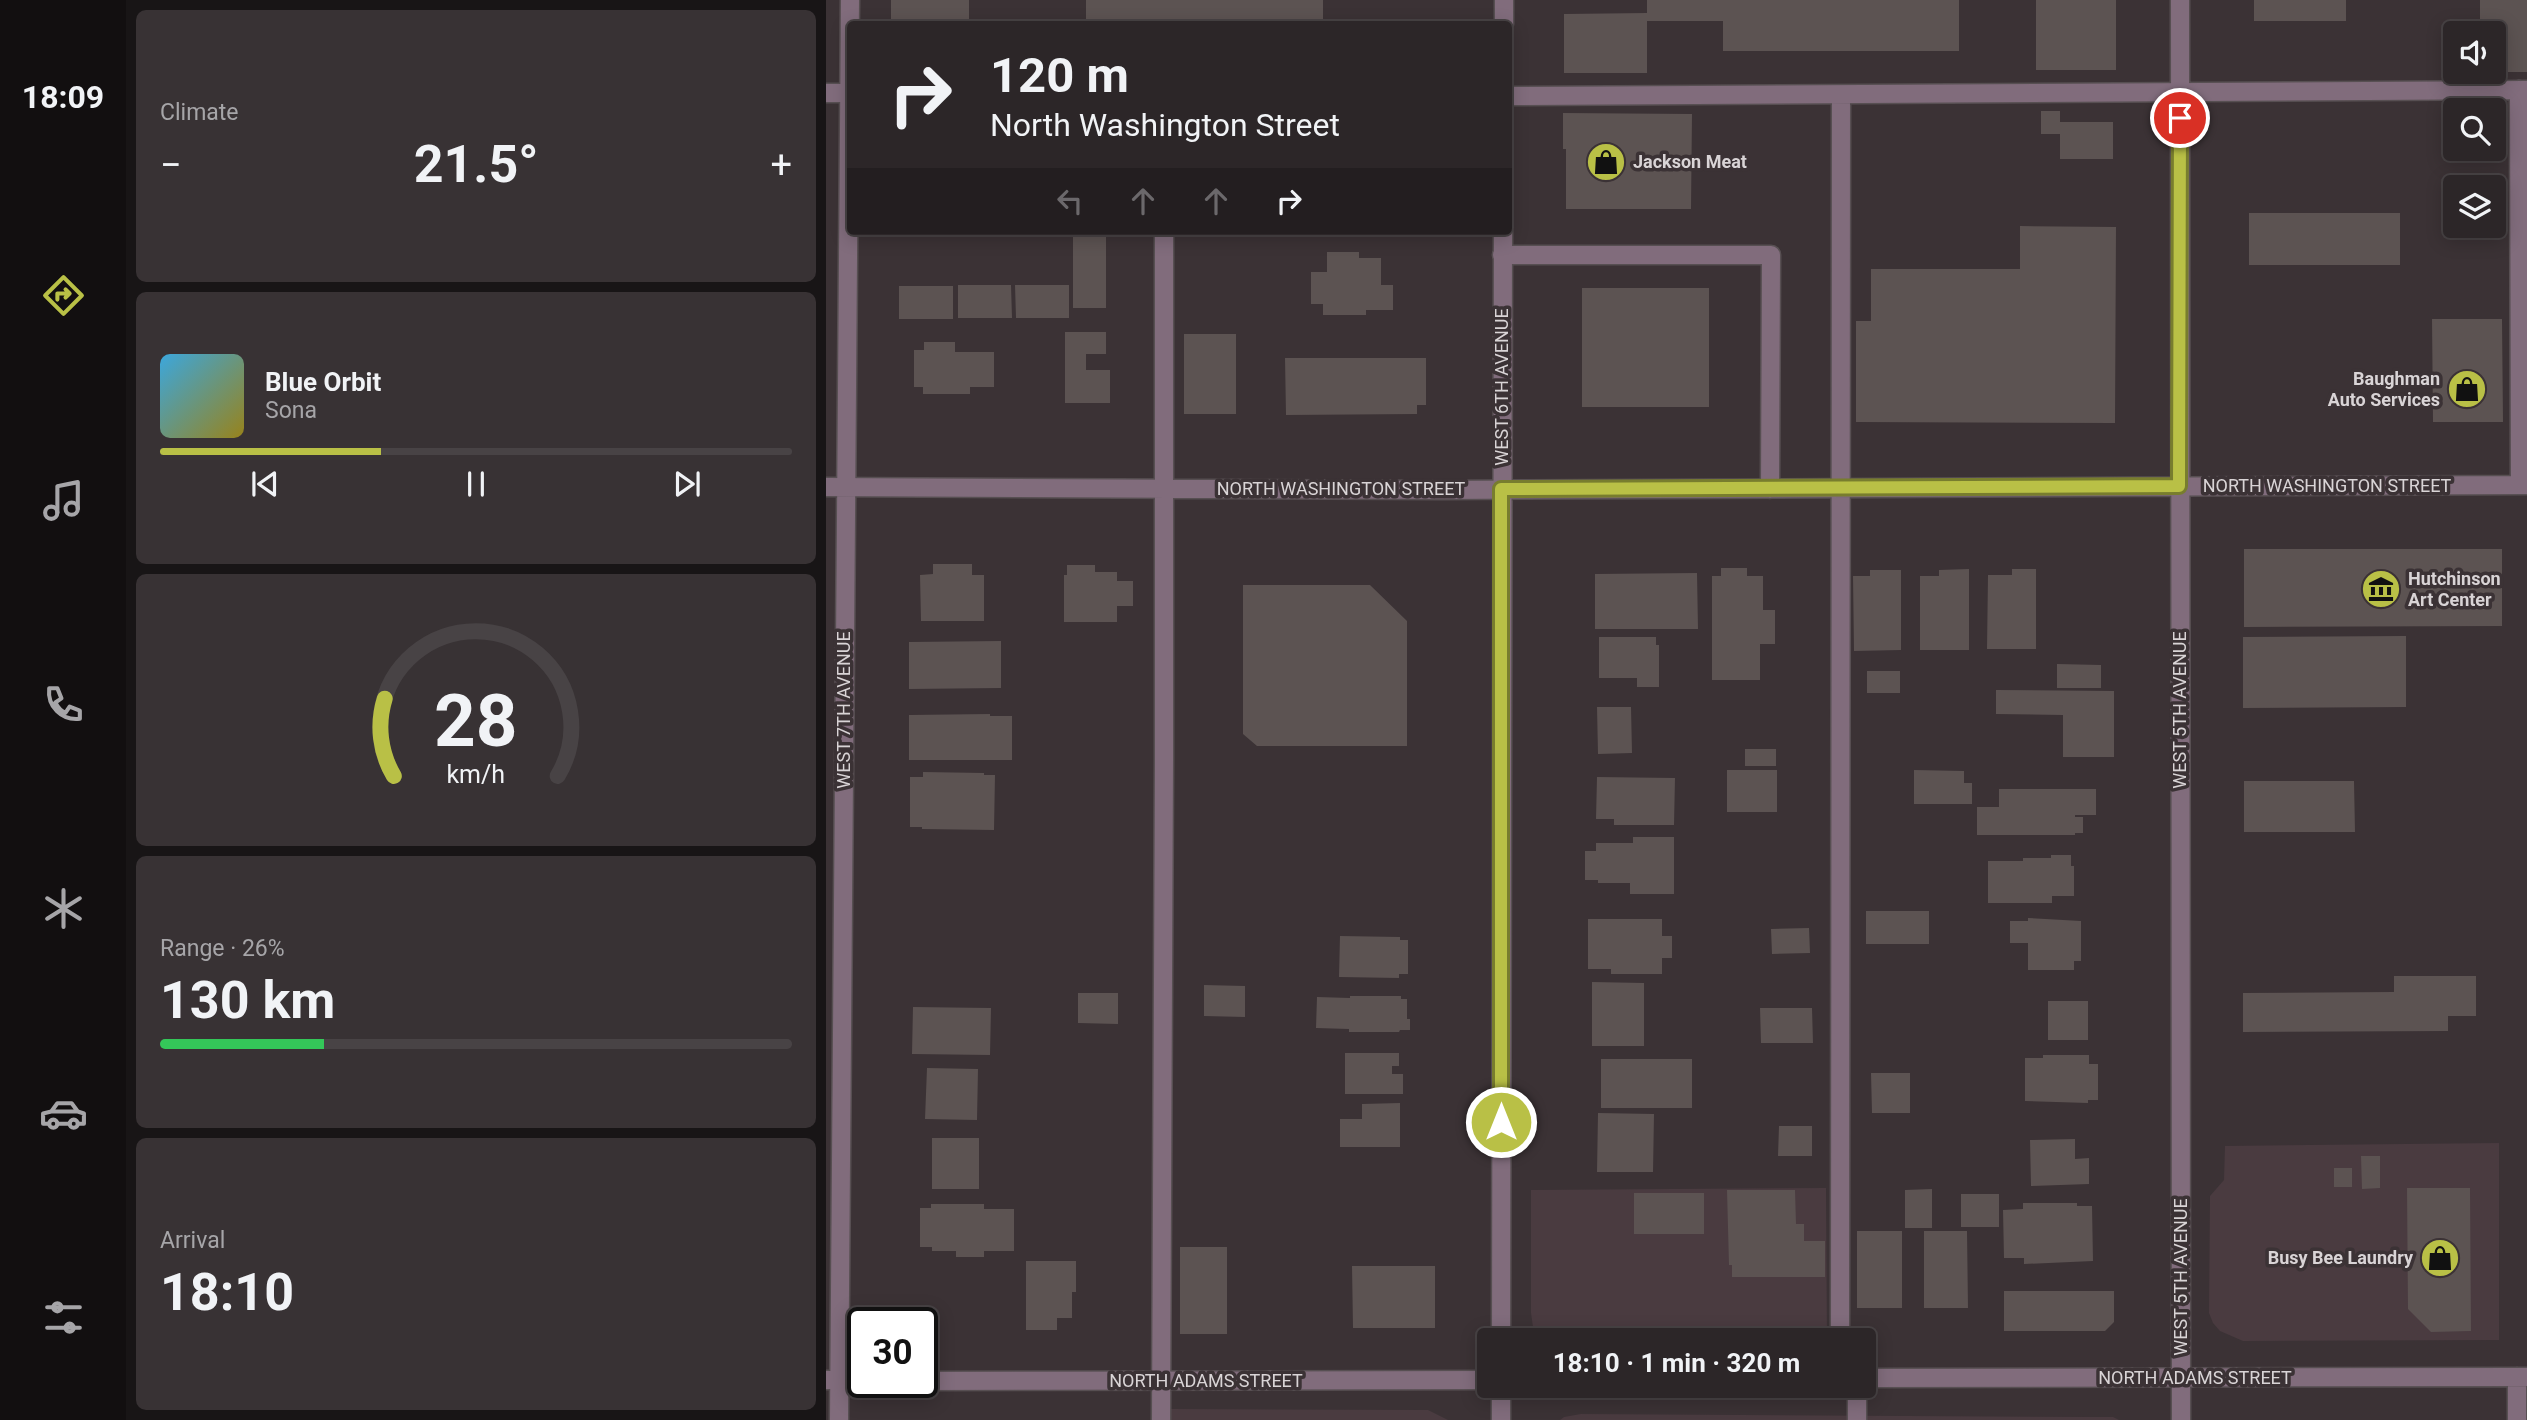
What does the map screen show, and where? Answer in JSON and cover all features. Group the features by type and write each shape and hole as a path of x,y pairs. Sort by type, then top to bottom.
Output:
{"street":[{"name":"WEST 7TH AVENUE","path":"850,0 850,21"},
{"path":"1504,0 1504,21"},
{"name":"WEST 5TH AVENUE","path":"2180,0 2181,1420"},
{"path":"1512,96 2523,90 2523,485"},
{"path":"826,93 847,93"},
{"path":"1840,1328 1841,95"},
{"name":"WEST 7TH AVENUE","path":"839,1420 833,1380 849,235"},
{"path":"1161,1420 1164,235"},
{"name":"WEST 6TH AVENUE","path":"1501,1328 1503,235"},
{"path":"1502,256 1770,254 1770,489"},
{"name":"NORTH WASHINGTON STREET","path":"826,487 1839,489 2523,485"},
{"path":"2517,1420 2522,1377"},
{"name":"NORTH ADAMS STREET","path":"1876,1378 2522,1377"},
{"name":"NORTH ADAMS STREET","path":"938,1381 1477,1380"},
{"path":"1501,1398 1501,1420"},
{"path":"1857,1398 1857,1420"}],"shaded area":[{"path":"2499,1143 2499,1340 2243,1341 2220,1331 2213,1323 2209,1313 2210,1196 2224,1180 2225,1146"},
{"path":"1826,1188 1827,1328 1534,1328 1531,1313 1531,1190"},
{"path":"1171,1409 1428,1410 1448,1420 1171,1420"},
{"path":"1581,1414 2113,1417 2119,1420 1560,1420"}],"building":[{"path":"891,0 969,0 969,21 891,21"},
{"path":"1086,0 1323,0 1323,21 1086,21"},
{"path":"1647,0 1959,0 1959,51 1723,51 1723,21 1647,21 1647,73 1564,73 1564,14 1647,13"},
{"path":"2036,0 2116,0 2116,70 2036,70"},
{"path":"2254,0 2346,0 2346,21 2254,21"},
{"path":"2480,0 2527,0 2527,72 2506,72 2506,21 2480,21"},
{"path":"2041,111 2060,111 2060,122 2113,122 2113,159 2060,159 2060,134 2041,134"},
{"path":"1563,113 1692,114 1691,209 1566,209"},
{"path":"2249,213 2400,213 2400,265 2249,265"},
{"path":"2020,226 2116,227 2115,423 1856,422 1856,321 1871,321 1871,269 2020,269"},
{"path":"1073,235 1106,235 1106,308 1073,308"},
{"path":"1327,252 1359,252 1359,258 1381,258 1381,285 1393,285 1393,310 1366,310 1366,315 1323,315 1323,304 1311,304 1311,272 1327,272"},
{"path":"958,285 1011,285 1012,318 958,318"},
{"path":"1015,285 1069,285 1069,318 1016,318"},
{"path":"899,286 953,286 953,319 899,319"},
{"path":"1582,288 1709,288 1709,407 1582,407"},
{"path":"2432,319 2502,319 2503,422 2433,422"},
{"path":"1065,332 1106,332 1106,354 1086,354 1086,370 1110,370 1110,403 1065,403"},
{"path":"1184,334 1236,334 1236,414 1184,414"},
{"path":"924,342 955,342 955,352 994,352 994,387 970,387 970,394 923,394 923,387 914,387 914,350 924,350"},
{"path":"1285,358 1426,358 1426,405 1417,405 1417,414 1286,415"},
{"path":"2244,549 2502,549 2502,626 2244,627"},
{"path":"933,564 972,564 972,575 984,575 984,621 921,621 920,575 933,574"},
{"path":"1067,565 1095,565 1095,572 1117,572 1117,581 1133,581 1133,606 1117,606 1117,622 1064,622 1064,575 1067,575"},
{"path":"1721,568 1747,568 1747,576 1763,576 1763,610 1775,610 1775,644 1760,644 1760,680 1712,680 1712,576 1721,576"},
{"path":"1969,569 1969,650 1920,650 1920,576 1939,576 1939,570"},
{"path":"2012,569 2036,569 2036,649 1987,649 1988,575 2012,575"},
{"path":"1870,570 1901,570 1901,650 1854,651 1853,576 1870,576"},
{"path":"1697,573 1698,629 1595,629 1595,574"},
{"path":"1243,585 1370,585 1407,621 1407,746 1257,746 1243,734"},
{"path":"2406,636 2406,707 2243,708 2243,637"},
{"path":"1599,637 1656,637 1656,645 1659,645 1659,687 1637,687 1637,678 1599,678"},
{"path":"1001,641 1001,688 909,689 909,642"},
{"path":"2057,664 2101,665 2101,688 2057,688"},
{"path":"1867,671 1900,671 1900,693 1867,693"},
{"path":"1996,690 2114,691 2114,757 2063,757 2063,715 1996,714"},
{"path":"1597,707 1631,707 1632,753 1598,754"},
{"path":"909,715 1012,716 1012,760 909,760"},
{"path":"1745,749 1776,749 1776,766 1745,766"},
{"path":"1727,770 1777,770 1777,812 1727,812"},
{"path":"1914,770 1964,771 1964,783 1972,783 1972,804 1914,804"},
{"path":"923,772 995,775 994,830 910,827 910,777 923,777"},
{"path":"1597,777 1675,778 1674,825 1614,825 1614,819 1596,819"},
{"path":"2244,781 2354,781 2355,832 2244,832"},
{"path":"1999,789 2096,789 2096,815 2075,815 2083,817 2083,833 2075,835 1977,835 1977,807 1999,807"},
{"path":"1633,837 1674,837 1674,894 1630,894 1630,883 1598,883 1598,880 1585,880 1585,851 1596,851 1596,843 1633,843"},
{"path":"2051,855 2071,855 2071,866 2074,866 2074,896 2052,896 2052,903 1988,903 1988,861 2023,861 2023,858 2051,858"},
{"path":"1866,911 1929,911 1929,944 1866,944"},
{"path":"2028,918 2081,921 2081,961 2074,961 2074,970 2028,970 2028,943 2010,943 2010,921 2028,921"},
{"path":"1588,919 1662,919 1662,936 1672,936 1672,958 1662,958 1662,974 1611,974 1611,969 1588,969"},
{"path":"1809,928 1810,953 1772,954 1771,929"},
{"path":"1340,936 1400,937 1400,940 1408,940 1408,974 1399,974 1399,978 1339,977"},
{"path":"2394,976 2476,976 2476,1016 2448,1016 2448,1031 2243,1032 2243,993 2394,992"},
{"path":"1592,982 1644,983 1644,1046 1592,1046"},
{"path":"1204,985 1245,986 1245,1017 1204,1016"},
{"path":"1078,993 1118,993 1118,1024 1078,1023"},
{"path":"1401,996 1401,999 1407,999 1410,1030 1349,1032 1349,1029 1316,1028 1317,997"},
{"path":"2048,1001 2088,1001 2088,1040 2048,1040"},
{"path":"913,1007 991,1008 990,1055 912,1054"},
{"path":"1760,1008 1812,1008 1813,1043 1761,1043"},
{"path":"1345,1053 1399,1053 1399,1066 1392,1066 1392,1074 1403,1074 1403,1094 1345,1094"},
{"path":"2043,1055 2089,1055 2089,1064 2098,1064 2098,1100 2088,1100 2088,1103 2025,1101 2025,1058 2043,1058"},
{"path":"1601,1059 1692,1059 1692,1108 1601,1108"},
{"path":"927,1068 978,1069 977,1120 925,1119"},
{"path":"1871,1073 1910,1073 1910,1113 1872,1113"},
{"path":"1400,1103 1400,1147 1340,1147 1340,1119 1362,1119 1362,1104"},
{"path":"1598,1113 1654,1114 1653,1172 1597,1172"},
{"path":"1779,1126 1812,1126 1812,1156 1778,1156"},
{"path":"932,1138 979,1138 979,1189 932,1189"},
{"path":"2075,1139 2075,1159 2089,1158 2089,1184 2031,1186 2030,1140"},
{"path":"2361,1156 2380,1156 2380,1188 2362,1189"},
{"path":"2334,1168 2352,1168 2352,1187 2334,1187"},
{"path":"2407,1188 2470,1188 2471,1331 2431,1332 2408,1309"},
{"path":"1932,1189 1932,1228 1905,1228 1905,1190"},
{"path":"1727,1190 1795,1190 1796,1224 1804,1224 1804,1241 1825,1241 1825,1277 1732,1277 1732,1265 1729,1265"},
{"path":"1634,1193 1704,1193 1704,1234 1634,1234"},
{"path":"1961,1194 1999,1194 1999,1227 1961,1227"},
{"path":"2023,1203 2077,1203 2077,1206 2092,1206 2093,1261 2024,1264 2024,1258 2004,1258 2003,1210 2023,1209"},
{"path":"931,1204 984,1204 984,1209 1014,1209 1014,1251 984,1251 984,1257 956,1257 956,1251 932,1251 932,1247 920,1247 920,1208 931,1208"},
{"path":"1857,1231 1902,1231 1902,1308 1857,1308"},
{"path":"1924,1231 1967,1231 1968,1308 1924,1308"},
{"path":"1180,1247 1227,1247 1227,1334 1180,1334"},
{"path":"1026,1261 1076,1261 1076,1292 1072,1292 1072,1318 1057,1318 1057,1330 1026,1330"},
{"path":"1352,1266 1435,1266 1435,1328 1353,1328"},
{"path":"2004,1291 2114,1291 2114,1322 2105,1331 2004,1331"}],"place":[{"name":"Jackson Meat","path":"1606,162"},
{"name":"Baughman Auto Services","path":"2467,389"},
{"name":"Hutchinson Art Center","path":"2381,589"},
{"name":"Busy Bee Laundry","path":"2440,1258"}],"route":[{"path":"1501,1122 1501,489 2179,486 2180,118"}]}
